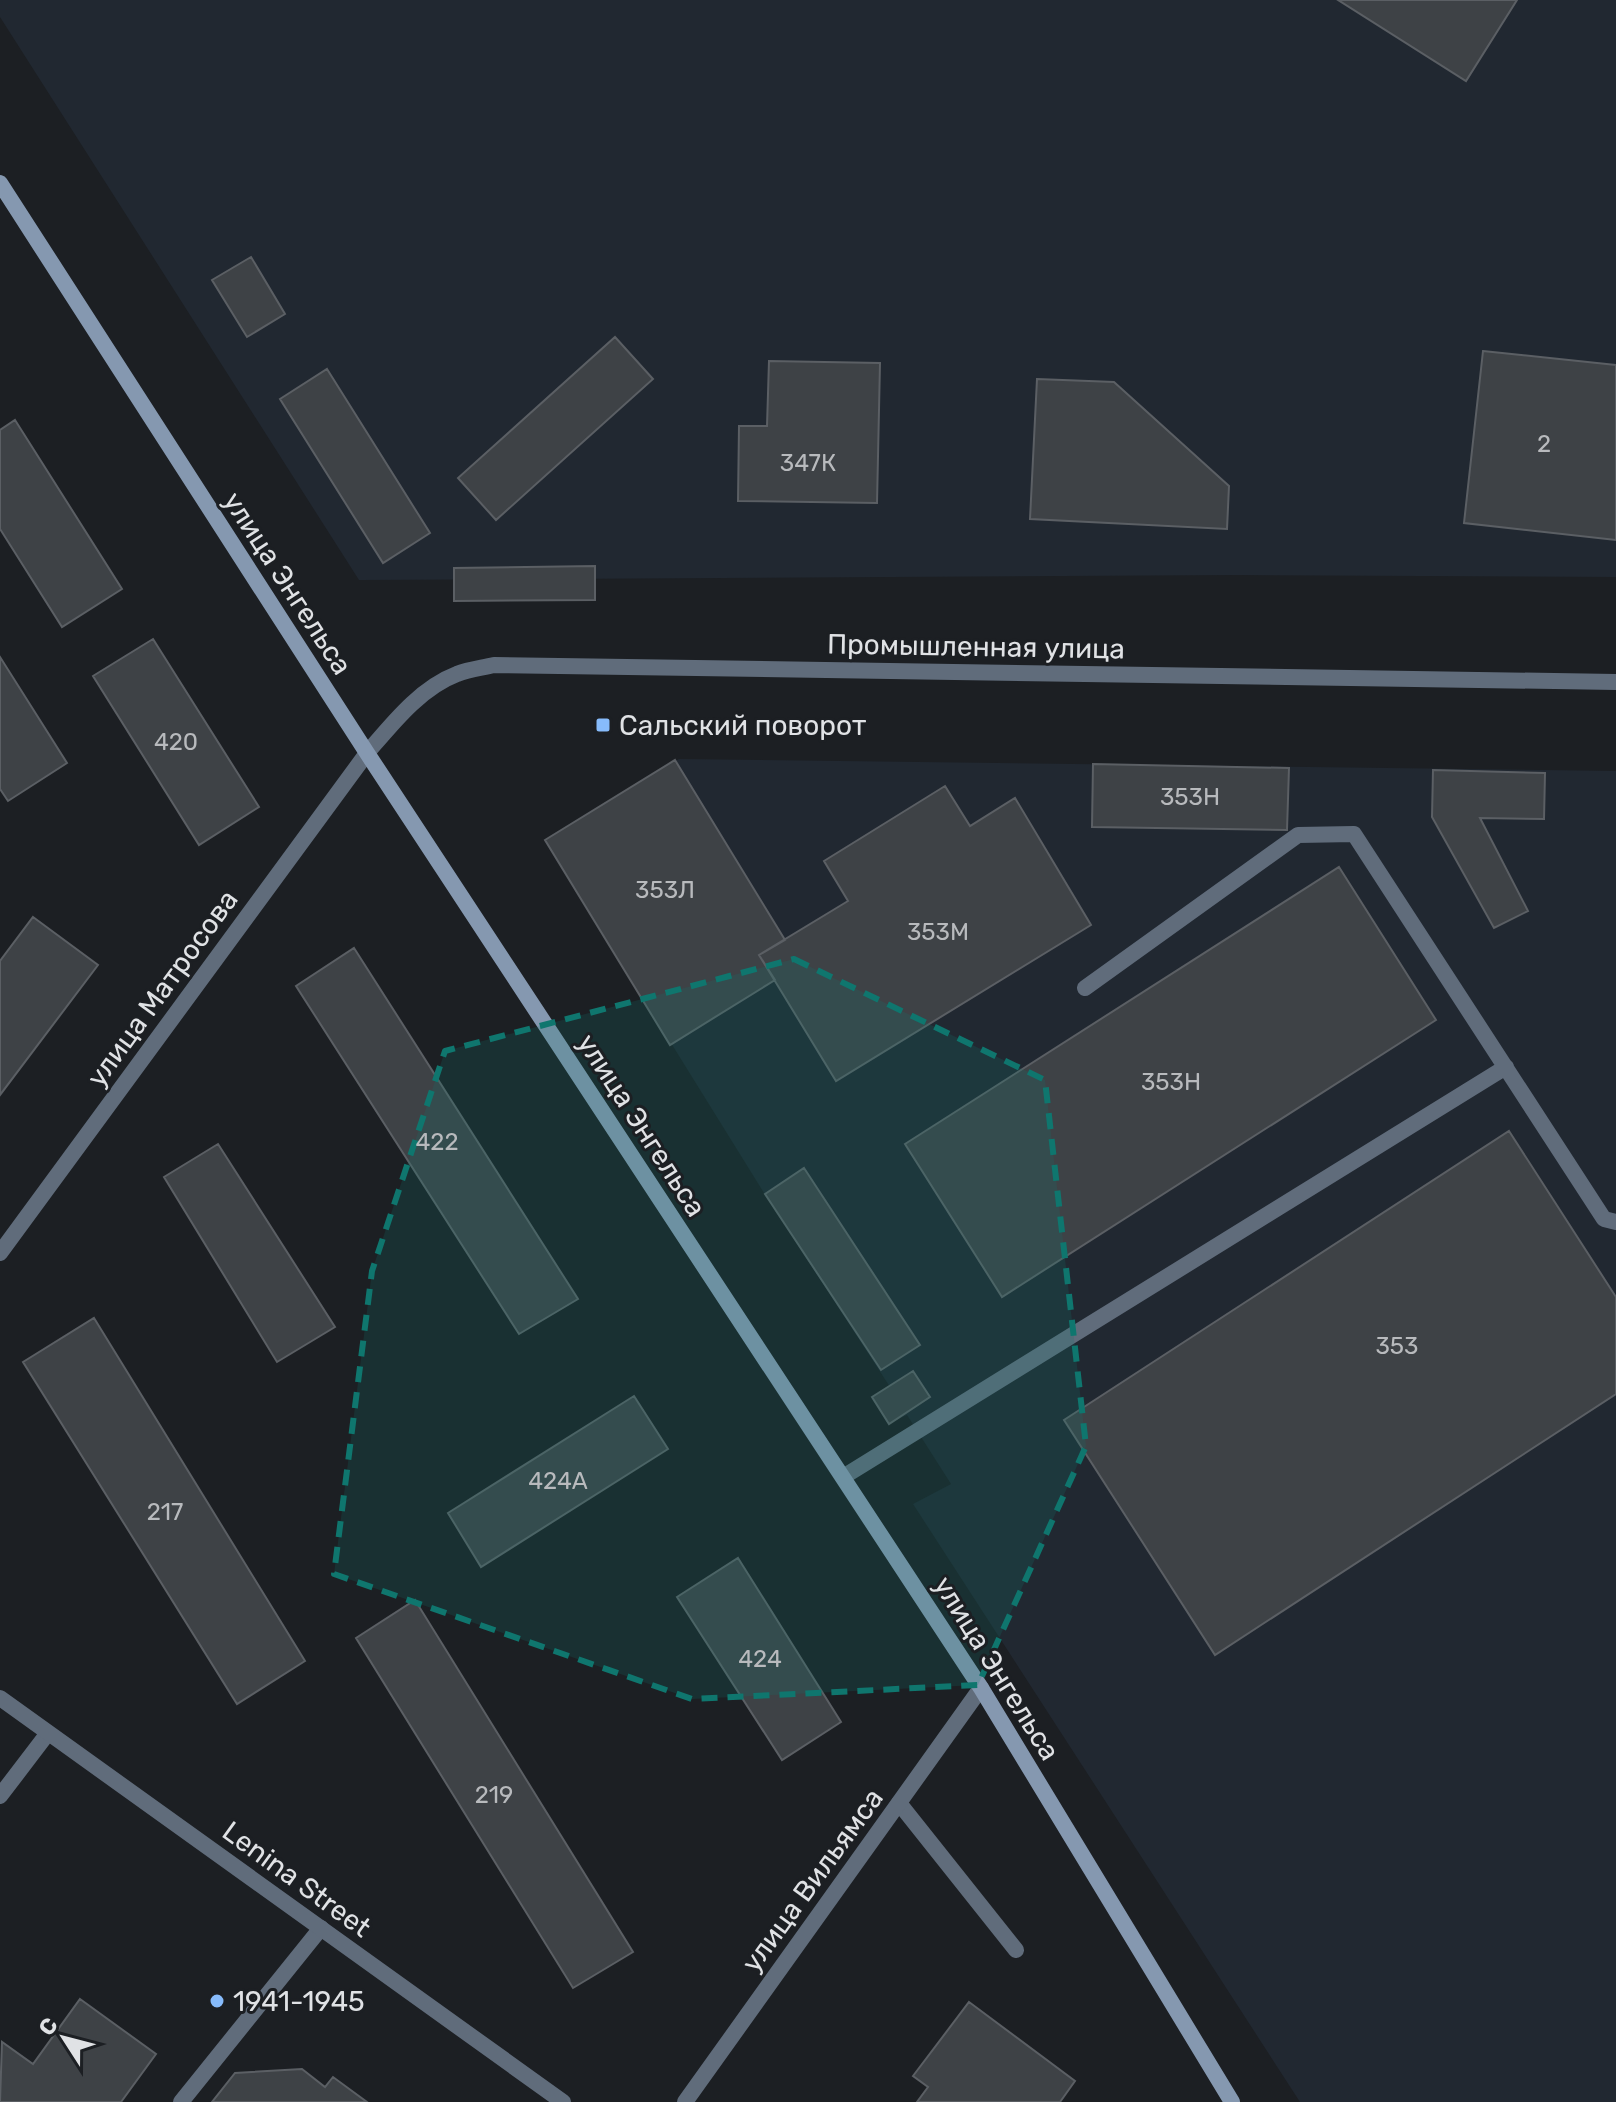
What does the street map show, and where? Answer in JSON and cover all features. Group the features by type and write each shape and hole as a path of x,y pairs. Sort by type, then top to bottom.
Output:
{"main road":[{"name":"улица Энгельса","path":"0,183 367,753 981,1688 1232,2102"}],"street":[{"name":"Промышленная улица","path":"367,753 396,719 427,693 456,674 494,665 1616,682"},
{"name":"улица Матросова","path":"0,1253 367,753"},
{"path":"1085,988 1298,835 1354,834 1604,1219 1616,1222"},
{"path":"843,1477 1506,1067"},
{"name":"улица Вильямса","path":"685,2102 981,1688"},
{"name":"Lenina Street","path":"0,1698 563,2102"},
{"path":"0,1796 48,1733"},
{"path":"899,1803 1016,1950"},
{"path":"181,2102 321,1928"}],"highlighted area":[{"path":"794,959 1045,1080 1086,1446 978,1685 692,1699 334,1574 372,1271 445,1051"}],"shaded area":[{"path":"0,0 1616,0 1616,577 1238,575 359,580 0,17"},
{"path":"679,759 1616,771 1616,2102 1300,2102 913,1504 951,1484 907,1415 888,1424 872,1397 890,1387 764,1193 545,840"}],"building":[{"path":"1338,0 1517,0 1466,81"},
{"path":"251,257 285,314 247,337 212,280"},
{"path":"615,337 653,379 496,520 458,478"},
{"path":"1483,351 1616,365 1616,540 1464,523"},
{"path":"769,361 880,363 877,503 738,501 739,426 767,426"},
{"path":"327,369 430,533 383,563 280,399"},
{"path":"1037,379 1114,382 1229,486 1227,529 1030,519"},
{"path":"15,420 122,589 62,627 0,529 0,430"},
{"path":"595,566 595,600 454,601 454,568"},
{"path":"153,639 259,807 199,845 93,676"},
{"path":"0,657 67,763 8,801 0,789"},
{"path":"675,760 785,940 759,955 775,980 670,1045 545,840"},
{"path":"1093,764 1289,768 1287,830 1092,827"},
{"path":"1433,770 1545,773 1544,819 1480,818 1528,911 1494,928 1432,817"},
{"path":"945,786 970,826 1015,798 1091,925 836,1081 759,955 848,901 824,861"},
{"path":"1339,867 1436,1020 1002,1297 905,1144"},
{"path":"33,917 98,965 0,1095 0,961"},
{"path":"354,948 578,1299 519,1334 296,986"},
{"path":"1509,1131 1616,1297 1616,1394 1215,1655 1064,1420"},
{"path":"218,1144 335,1327 277,1362 164,1177"},
{"path":"804,1168 920,1345 881,1370 765,1194"},
{"path":"94,1318 305,1661 237,1704 23,1362"},
{"path":"913,1371 930,1397 889,1424 872,1397"},
{"path":"634,1396 668,1449 481,1567 448,1513"},
{"path":"738,1558 841,1722 782,1760 677,1597"},
{"path":"415,1600 633,1952 573,1988 356,1638"},
{"path":"80,1999 156,2054 121,2102 0,2102 2,2042 33,2064"},
{"path":"969,2002 1075,2081 1060,2102 917,2102 928,2087 913,2076"},
{"path":"302,2069 325,2087 333,2077 367,2102 212,2102 235,2073"}],"place":[{"name":"Сальский поворот","path":"603,725"},
{"name":"1941-1945","path":"217,2001"}]}
